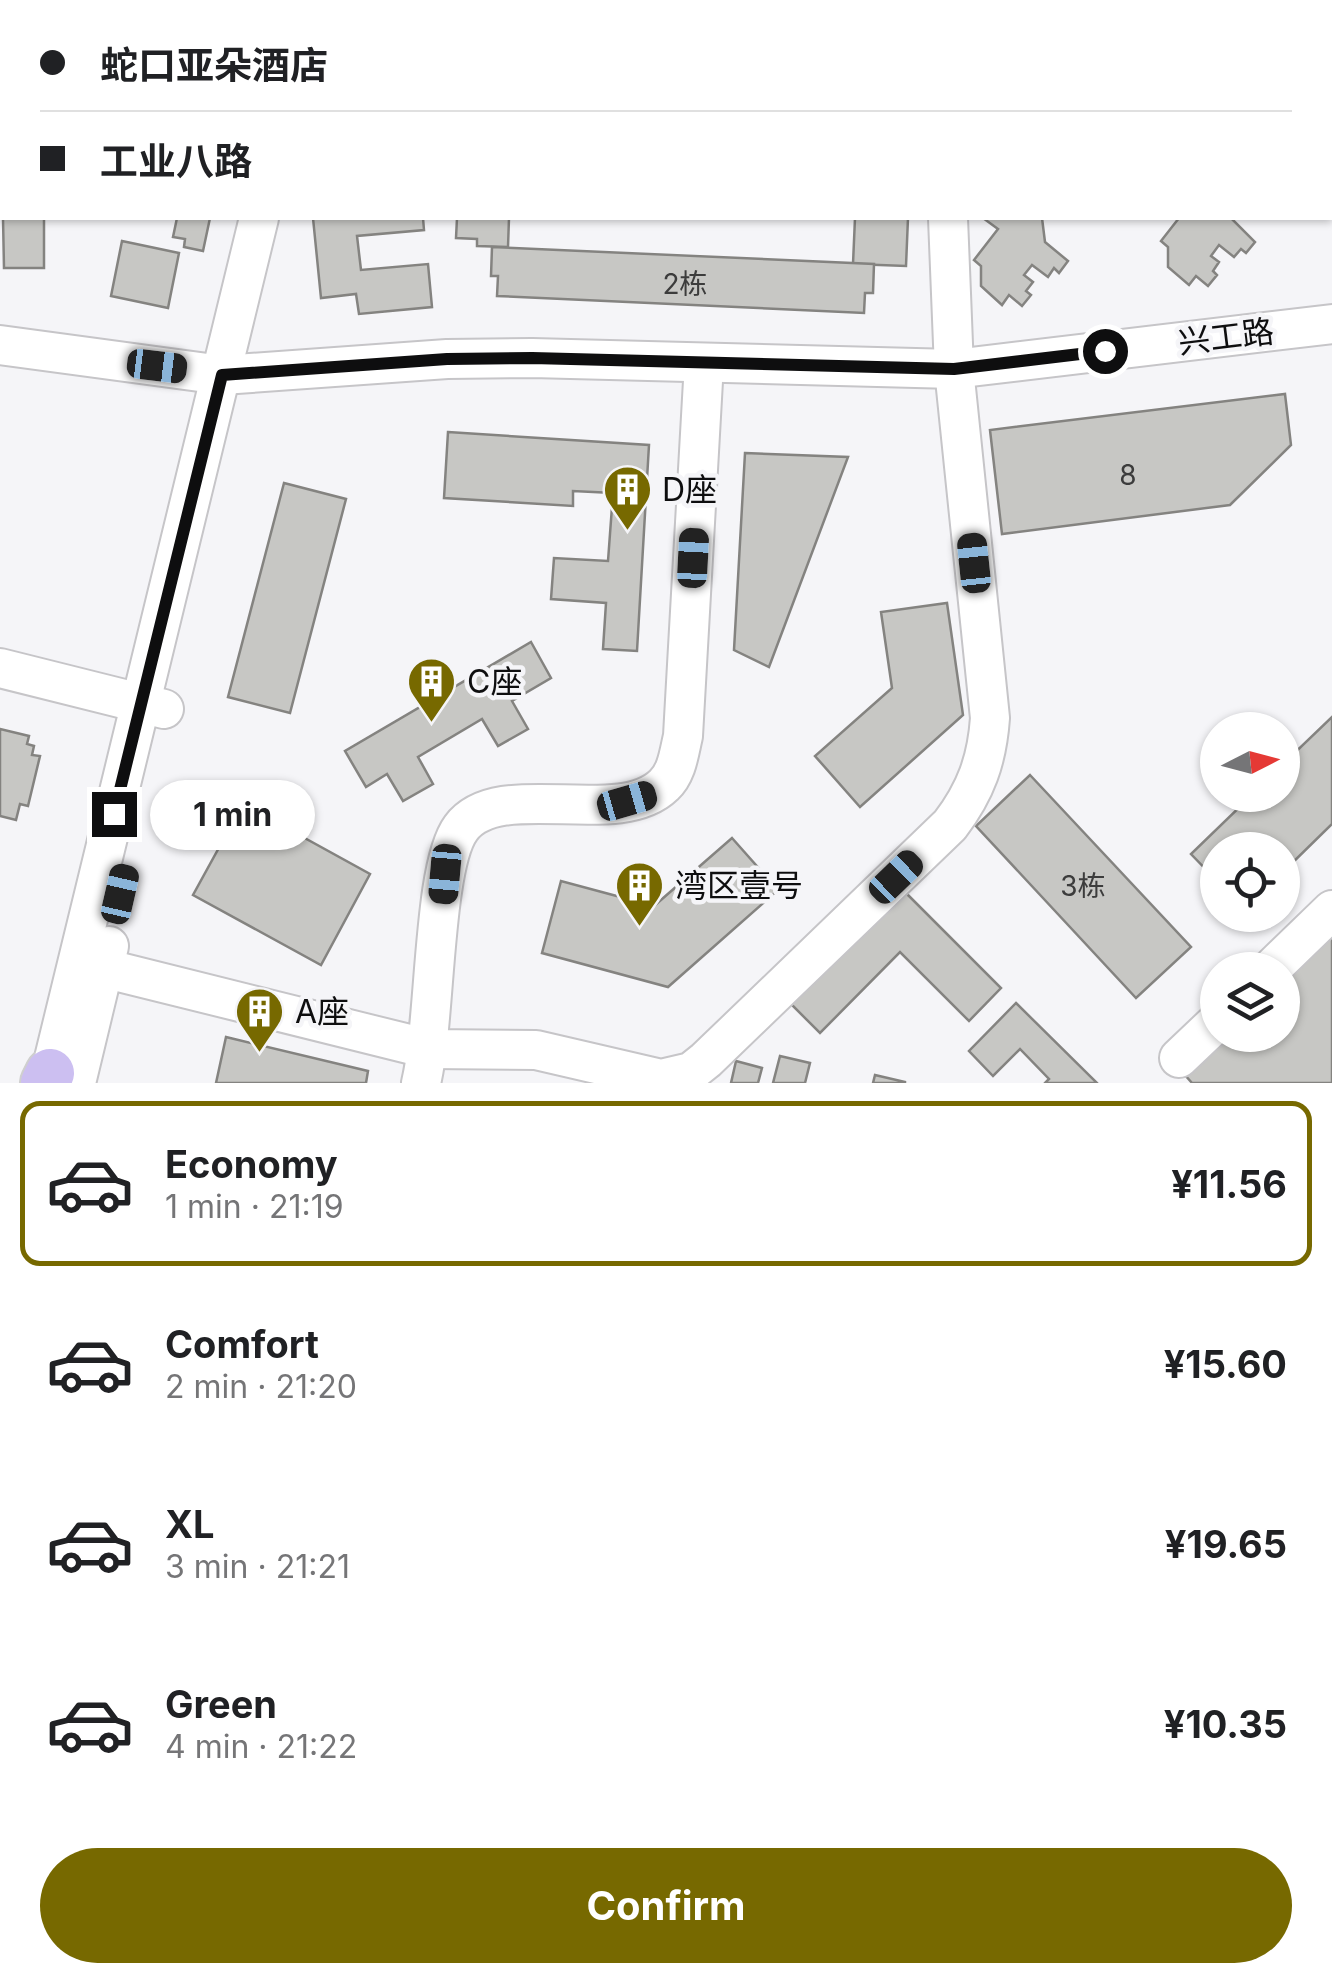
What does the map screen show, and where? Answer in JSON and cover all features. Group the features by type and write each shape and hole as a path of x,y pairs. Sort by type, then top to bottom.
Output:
{"street":[{"path":"232,374 259,220"},
{"path":"55,1081 152,706 232,374 277,220"},
{"path":"103,968 425,1066 536,1050 646,1078 676,1078 691,1072 958,816 979,781 988,750 990,718 954,369 948,220"},
{"name":"兴工路","path":"0,345 232,374 447,359 954,369 1332,324"},
{"path":"425,1066 445,874 451,844 462,826 476,814 497,808 627,801 666,784 677,765 683,736 704,363"},
{"path":"0,668 152,706"},
{"path":"55,1081 103,968 152,706"},
{"path":"1289,952 1332,910"},
{"path":"1179,1058 1200,1038"}],"building":[{"path":"3,220 44,220 44,268 4,268"},
{"path":"177,220 210,220 203,251 184,247 185,239 173,237"},
{"path":"313,220 423,220 424,230 357,236 361,270 428,264 432,307 359,314 356,294 321,298"},
{"path":"457,220 509,220 508,247 477,246 477,239 456,238"},
{"path":"855,220 908,220 906,266 853,264"},
{"path":"986,220 1042,220 1045,242 1068,261 1059,273 1054,268 1048,277 1032,265 1024,275 1033,282 1026,291 1031,295 1022,306 1009,295 1002,305 981,286 981,266 974,260 998,229"},
{"path":"1177,220 1233,220 1255,242 1246,253 1241,249 1234,257 1219,245 1211,256 1219,262 1213,271 1217,275 1208,286 1196,276 1189,285 1168,267 1168,247 1161,241"},
{"path":"122,241 179,253 168,308 111,296"},
{"path":"492,247 874,264 873,293 865,293 864,313 497,296 498,276 491,276"},
{"path":"1285,394 1291,445 1230,505 1002,534 990,430"},
{"name":"D座","path":"448,432 649,445 637,651 603,649 606,603 551,599 554,558 608,561 613,493 573,491 573,506 444,498"},
{"path":"745,453 848,457 769,667 734,650"},
{"path":"284,483 346,499 290,713 228,697"},
{"path":"947,603 963,715 860,807 815,756 892,688 881,612"},
{"name":"C座","path":"531,642 551,678 512,701 528,729 498,746 482,719 418,757 433,784 403,801 387,774 366,787 345,751"},
{"path":"1332,717 1332,824 1300,855 1300,832 1214,832 1234,812 1300,812 1300,748"},
{"path":"0,729 29,736 27,744 34,746 32,755 40,756 28,806 20,804 16,820 0,816"},
{"path":"1030,775 1191,947 1136,998 976,826"},
{"path":"243,804 370,874 321,965 193,895"},
{"name":"湾区壹号","path":"732,838 778,890 668,987 542,953 561,881 654,906"},
{"path":"1200,845 1200,863 1191,854"},
{"path":"903,890 1001,988 969,1021 900,952 820,1033 791,1004"},
{"path":"1332,928 1332,1083 1192,1083 1185,1075 1208,1052 1300,1052 1300,959"},
{"path":"1016,1003 1097,1083 1045,1083 1049,1079 1020,1049 993,1076 969,1051"},
{"name":"A座","path":"226,1037 368,1071 366,1083 216,1083"},
{"path":"780,1056 810,1063 805,1083 773,1083"},
{"path":"736,1061 762,1068 758,1083 731,1083"},
{"path":"875,1075 905,1082 905,1083 873,1083"}],"place":[{"name":"D座","path":"627,532"},
{"name":"C座","path":"432,724"},
{"name":"湾区壹号","path":"640,928"},
{"name":"A座","path":"260,1054"}],"route":[{"path":"114,814 222,375 447,359 532,358 954,369 1105,351"}]}
